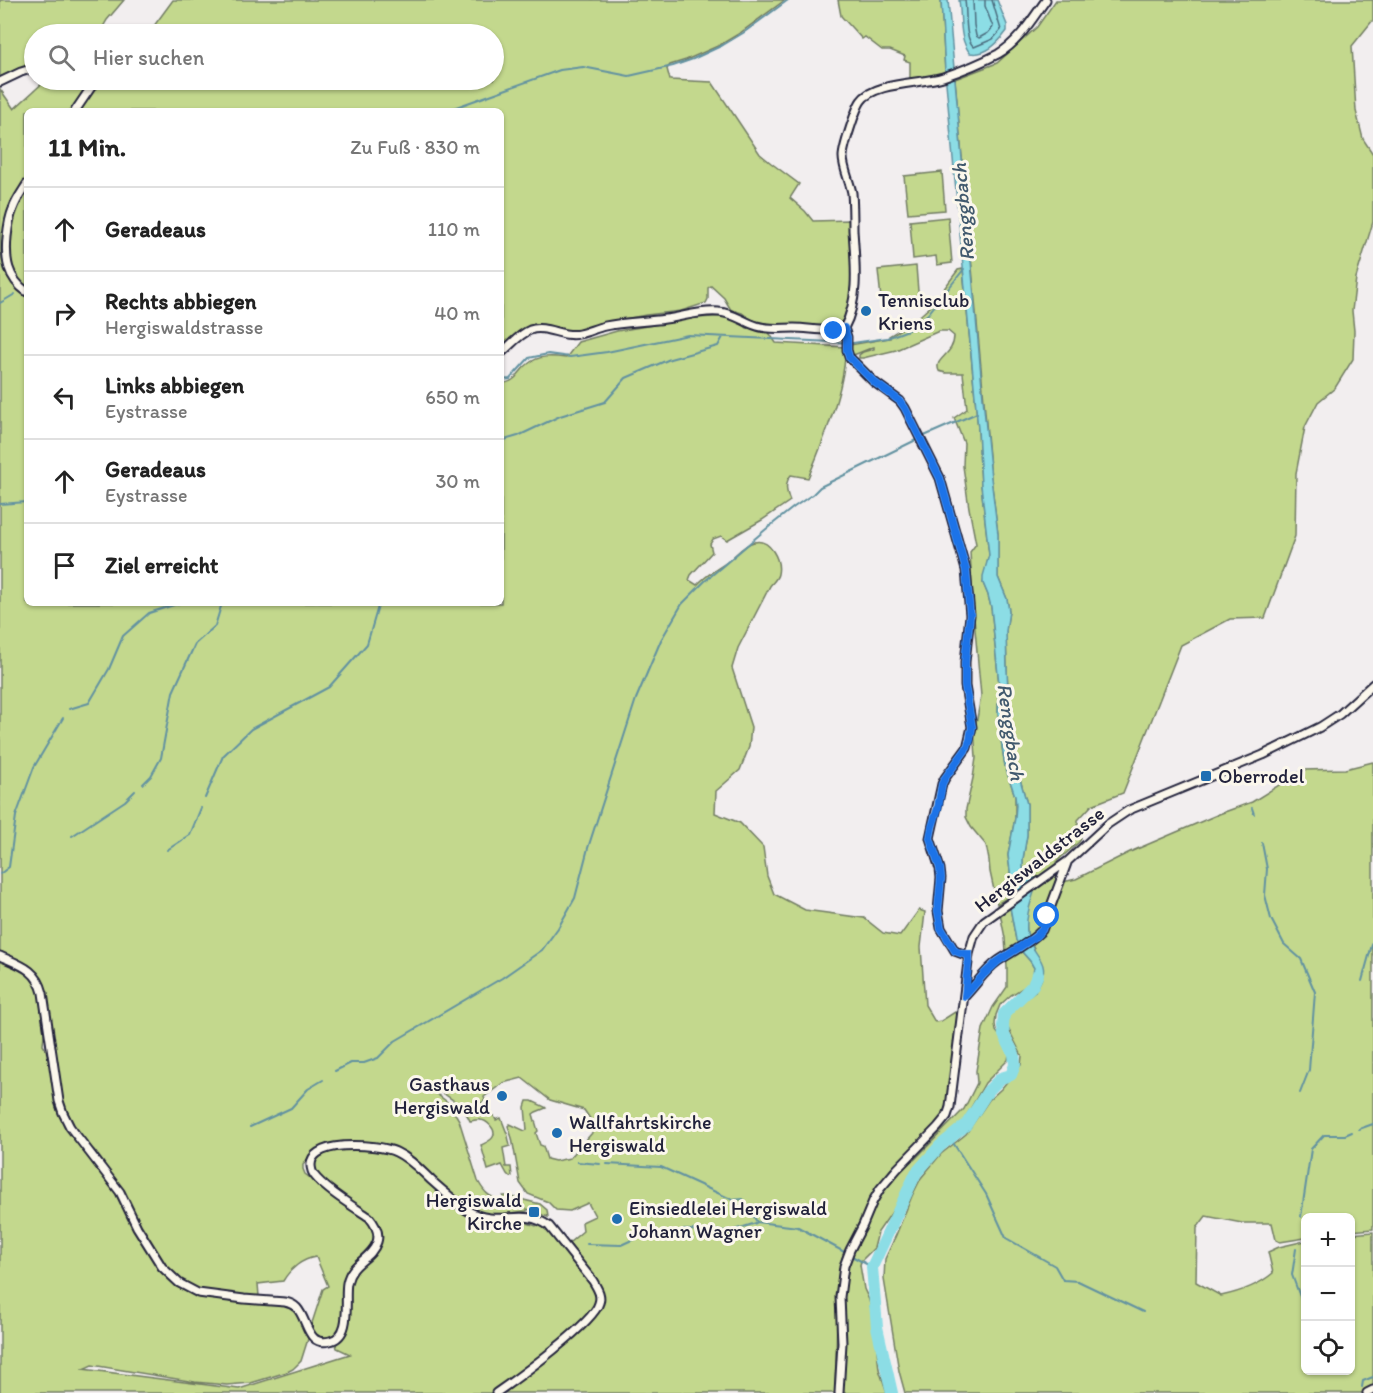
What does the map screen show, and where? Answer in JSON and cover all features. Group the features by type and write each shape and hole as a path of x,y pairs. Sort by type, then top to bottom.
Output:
{"street":[{"path":"504,350 523,334 533,329 548,330 568,336 604,327 705,312 730,314 749,323 768,328 834,331 844,328 853,306 855,284 852,191 843,156 857,107 863,98 875,90 944,77 1000,53 1019,37 1046,0"},
{"path":"0,82 24,71"},
{"path":"77,108 89,90"},
{"path":"24,189 11,214 7,231 6,256 13,279 24,290"},
{"path":"844,328 849,357 874,382 900,401 905,408 940,478 966,570 970,615 965,686 972,727 967,748 942,784 930,838 940,868 938,911 941,928 955,951 969,954"},
{"name":"Hergiswaldstrasse","path":"839,1393 842,1343 840,1298 847,1259 880,1189 938,1127 951,1107 969,954 974,936 984,921 1068,861 1108,824 1129,810 1263,755 1320,727 1340,714 1373,684"},
{"path":"965,996 997,962 1042,930 1068,861"},
{"path":"0,956 28,969 39,983 43,993 59,1101 66,1120 120,1192 132,1219 162,1267 185,1287 198,1293 211,1295 285,1302 298,1310 308,1332 317,1340 329,1341 340,1335 345,1322 346,1287 350,1274 357,1263 374,1248 378,1237 372,1220 323,1184 313,1173 311,1165 314,1158 322,1150 330,1148 368,1145 394,1151 409,1159 463,1208 474,1214 492,1218 524,1216 539,1220 549,1226 593,1281 598,1290 599,1303 595,1311 572,1334 496,1393"},
{"path":"1367,1393 1373,1390"}],"green space":[{"path":"0,0 124,0 105,24 24,24 24,71 0,80"},
{"path":"173,0 785,0 720,45 670,65 667,69 670,80 712,82 760,154 799,184 790,198 813,221 851,220 853,281 847,314 840,323 829,328 765,324 731,310 724,298 711,286 708,288 706,303 681,311 619,320 575,331 535,327 504,348 504,108 79,108 91,90 504,90 504,24 155,24"},
{"path":"838,0 941,0 945,72 923,79 910,79 910,62 904,60 905,56 890,50 882,50 865,37 862,39 841,16"},
{"path":"1056,0 1373,0 1373,20 1352,46 1356,111 1363,139 1373,154 1373,222 1356,278 1352,311 1353,359 1335,388 1318,402 1305,427 1296,473 1295,536 1265,618 1230,619 1181,645 1123,793 1092,805 1078,820 1081,839 1079,842 1056,862 1057,865 1038,878 1029,878 1023,868 1027,835 1027,804 1013,754 1010,731 1006,631 1009,611 998,577 998,534 955,79 997,63 1037,27"},
{"path":"0,89 14,109 35,90 87,90 74,108 24,108 24,184 15,198 3,250 4,261 12,283 24,294 24,606 504,606 504,384 514,379 524,367 541,358 566,358 578,342 617,331 695,318 732,316 747,328 768,331 776,343 845,347 845,362 838,396 808,478 791,475 786,488 790,501 727,540 721,536 713,539 710,544 712,552 689,580 697,585 743,548 754,542 765,543 773,551 778,563 776,579 770,586 738,648 732,668 751,727 749,747 740,770 716,791 715,813 740,823 763,847 767,876 774,894 805,910 864,918 883,933 900,936 919,910 925,912 921,947 925,1005 935,1022 955,1012 958,1015 945,1109 938,1123 890,1170 876,1188 842,1258 838,1278 835,1393 0,1393 0,959 26,971 35,980 40,994 43,1045 52,1073 57,1111 121,1199 167,1276 184,1290 193,1294 285,1305 297,1315 308,1339 301,1361 293,1369 251,1383 227,1385 195,1382 92,1365 83,1369 239,1389 350,1354 337,1348 336,1344 344,1336 347,1327 349,1289 353,1273 381,1239 381,1231 377,1223 320,1179 316,1173 315,1162 320,1155 331,1150 367,1148 388,1151 401,1157 468,1214 525,1220 524,1222 536,1226 538,1224 549,1231 583,1264 569,1243 583,1231 582,1222 595,1216 588,1203 570,1211 556,1210 548,1202 528,1194 520,1183 508,1126 510,1124 527,1130 525,1107 527,1101 545,1107 533,1114 540,1145 543,1146 547,1159 555,1161 570,1158 592,1133 593,1123 584,1110 550,1100 522,1078 503,1083 484,1097 485,1100 481,1103 486,1109 489,1108 496,1120 501,1118 508,1136 510,1146 503,1148 506,1167 511,1167 512,1176 510,1177 502,1165 488,1170 481,1145 493,1137 494,1131 491,1126 483,1120 470,1121 459,1106 433,1087 428,1090 450,1104 448,1108 459,1120 478,1181 485,1191 497,1199 502,1200 503,1196 508,1196 540,1204 547,1210 548,1217 527,1209 527,1211 500,1215 474,1210 393,1148 375,1143 363,1143 318,1150 303,1165 305,1174 368,1222 374,1237 368,1249 351,1265 344,1278 341,1327 330,1337 322,1337 310,1329 323,1289 328,1286 316,1257 297,1265 283,1281 258,1284 259,1296 203,1292 183,1284 165,1267 103,1162 71,1123 62,1102 44,987 32,969 0,953"},
{"path":"942,172 945,210 908,213 904,176"},
{"path":"24,193 24,286 18,281 8,258 13,213"},
{"path":"948,217 952,263 937,265 936,256 913,259 910,221"},
{"path":"916,266 919,304 882,308 878,270"},
{"path":"963,269 989,555 983,583 991,607 999,684 998,712 1002,747 1005,766 1015,796 1015,818 1008,855 1013,894 997,904 986,845 966,817 976,758 974,726 981,696 970,552 976,544 963,466 964,443 954,418 967,409 963,373 946,373 939,371 938,367 941,359 951,348 954,336 948,331 939,331 896,350 863,358 859,358 859,355 874,347 852,355 850,345 890,338 889,336 914,321 931,306 958,270"},
{"path":"1373,762 1373,1229 1355,1231 1355,1213 1301,1213 1301,1239 1280,1242 1276,1240 1272,1223 1242,1223 1206,1216 1197,1228 1196,1282 1221,1296 1242,1290 1273,1273 1268,1252 1301,1242 1301,1375 1355,1375 1355,1234 1373,1232 1373,1388 1363,1393 905,1393 899,1371 884,1279 885,1259 921,1178 941,1154 966,1134 989,1100 1021,1065 1022,1056 1006,1019 1008,1013 1035,991 1034,948 1027,935 1026,917 1033,892 1061,871 1058,877 1063,882 1076,879 1130,852 1252,802 1303,770 1345,769"},
{"path":"1010,907 1016,940 1034,968 1034,974 1026,986 1000,1005 996,1015 996,1031 1008,1047 1008,1060 985,1083 961,1125 913,1171 894,1209 878,1232 874,1248 861,1261 864,1289 874,1323 879,1369 887,1393 841,1393 844,1288 850,1255 891,1181 964,1109 977,1083 976,1071 983,1029 993,1007 1007,987 1005,938 1000,913"}],"water":[{"path":"941,0 948,0 983,398 998,534 998,577 1009,611 1006,631 1010,731 1013,754 1027,804 1027,835 1023,868 1029,878 1038,878 1027,925 1029,941 1043,965 1041,980 1035,991 1026,986 1032,979 1034,968 1016,940 1010,907 1013,894 1008,855 1016,805 1002,747 998,712 999,684 991,607 983,583 989,555 945,72"},
{"path":"959,0 997,0 1007,25 1007,31 996,44 986,51 970,53 966,47 962,34"}],"waterway":[{"path":"504,90 560,70 583,67 629,76 673,66 723,45 788,0"},
{"path":"453,108 504,90"},
{"path":"504,380 510,379 529,358 548,354 570,357 607,352 688,335 853,343 887,338 908,330 928,314 964,269"},
{"path":"0,303 15,294"},
{"path":"504,440 560,416 605,402 626,378 670,359 718,346 723,337"},
{"path":"922,437 977,413"},
{"path":"335,1071 351,1063 364,1063 378,1058 395,1041 502,978 542,950 575,898 588,848 636,699 661,640 682,604 705,581 765,530 820,487 918,439"},
{"path":"0,504 24,502"},
{"path":"69,709 89,703 109,669 123,636 149,613 171,606"},
{"path":"143,784 151,776 161,758 173,692 195,644 215,626 221,606"},
{"path":"205,798 223,756 251,729 329,687 367,644 378,606"},
{"path":"0,874 9,867 16,816 34,767 63,718"},
{"path":"72,836 125,801 135,791"},
{"path":"167,850 190,835 201,808"},
{"path":"1252,808 1254,814"},
{"path":"1262,843 1267,869 1265,895 1271,919 1284,944 1301,959 1315,992 1309,1070 1300,1093"},
{"path":"1362,981 1373,941"},
{"name":"Renggbach","path":"892,1393 877,1327 872,1267 916,1173 940,1146 966,1125 988,1091 1001,1078 1011,1075 1015,1065 1014,1054 1004,1035 1004,1014 1033,985 1038,974"},
{"path":"250,1127 291,1108 308,1089 323,1080"},
{"path":"1359,1129 1373,1124"},
{"path":"1302,1213 1311,1149 1324,1135 1345,1135 1352,1132"},
{"path":"950,1138 986,1194 1006,1238 1055,1266 1063,1280 1078,1281 1143,1312"},
{"path":"577,1162 600,1164"},
{"path":"607,1164 661,1167 733,1200 743,1199 757,1222 798,1227 872,1267"},
{"path":"587,1244 621,1245 645,1234 667,1241 684,1230 731,1231 756,1223"},
{"path":"1296,1249 1292,1275 1301,1299"},
{"path":"1362,1387 1363,1381 1373,1377"}],"place":[{"name":"Tennisclub Kriens","path":"866,311"},
{"name":"Oberrodel","path":"1206,776"},
{"name":"Gasthaus Hergiswald","path":"502,1096"},
{"name":"Wallfahrtskirche Hergiswald","path":"557,1133"},
{"name":"Hergiswald Kirche","path":"534,1212"},
{"name":"Einsiedlelei Hergiswald Johann Wagner","path":"617,1219"}],"route":[{"path":"834,331 844,328 849,357 874,382 900,401 905,408 940,478 964,559 970,615 965,686 972,727 967,748 942,784 930,838 940,868 938,911 941,928 955,951 969,954 965,996 997,962 1035,937 1042,930 1047,916"}]}
